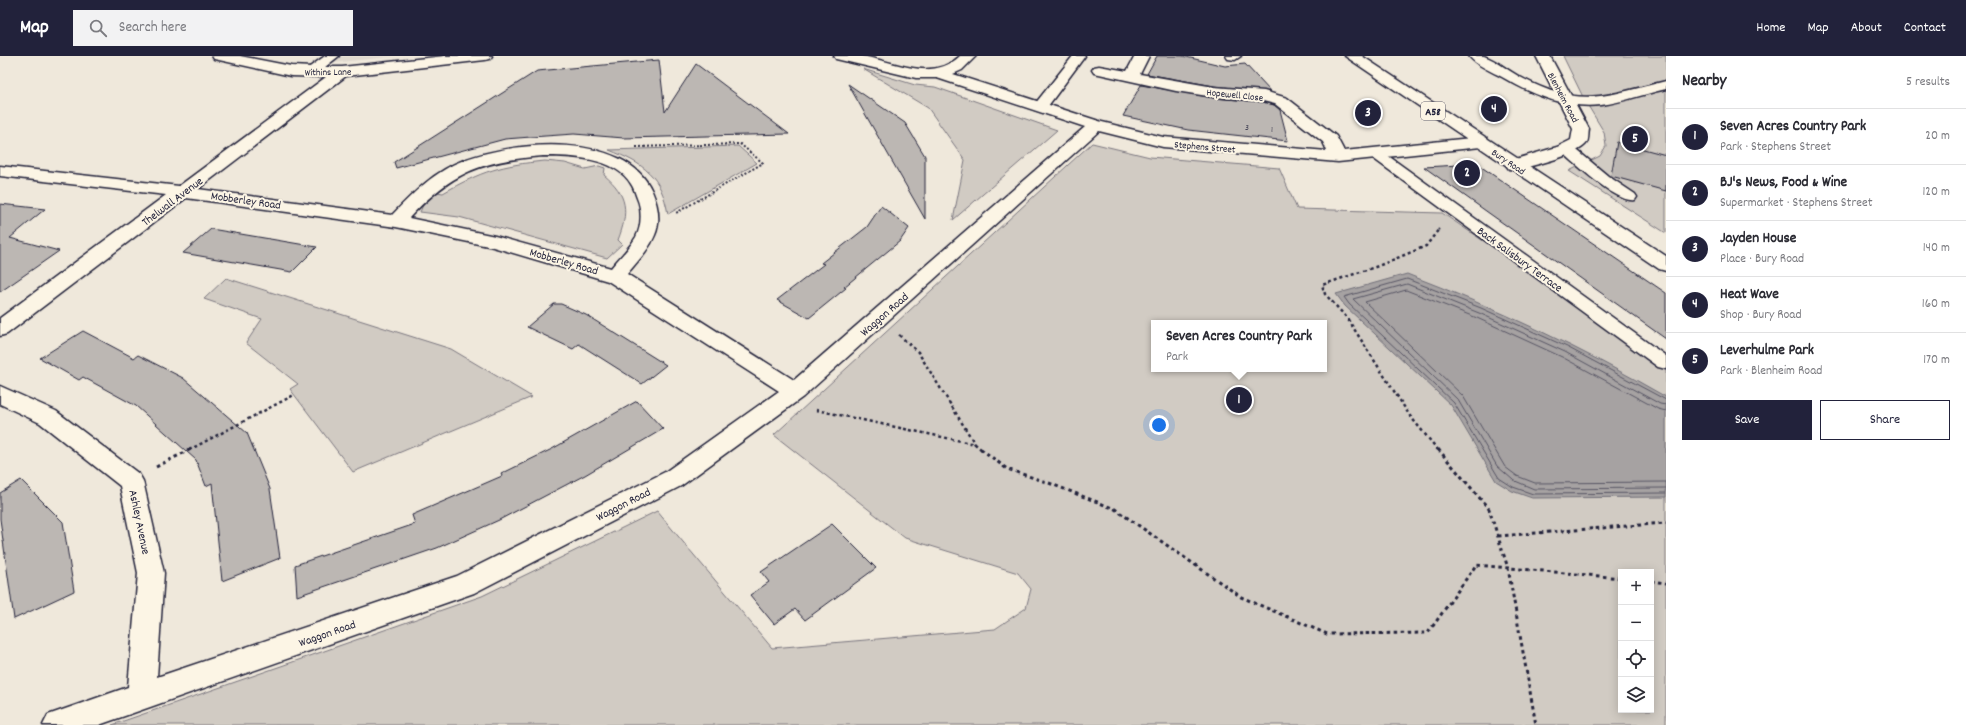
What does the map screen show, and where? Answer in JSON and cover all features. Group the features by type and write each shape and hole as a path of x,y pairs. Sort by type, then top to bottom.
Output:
{"main road":[{"name":"Withins Lane","path":"219,56 291,71 311,72 342,72 485,56"},
{"path":"841,56 916,73 938,74 957,67 969,56"},
{"path":"1131,77 1142,56"},
{"name":"Bury Road","path":"1352,56 1666,265"},
{"name":"Blenheim Road","path":"1515,165 1567,149 1579,142 1581,129 1543,56"},
{"name":"Hopewell Close","path":"1098,70 1176,86 1214,92 1264,96 1281,101 1330,140 1338,157"},
{"name":"Thelwall Avenue","path":"0,330 342,72"},
{"name":"Stephens Street","path":"938,74 1096,125 1163,142 1338,157 1481,142"},
{"name":"Waggon Road","path":"58,725 465,585 673,479 787,397 880,318 1096,125"},
{"name":"Mobberley Road","path":"396,221 426,190 446,176 470,164 503,155 556,150 575,151 598,156 629,170 646,191 650,212 646,236 615,276"},
{"name":"Mobberley Road","path":"0,172 30,173 184,192 396,221 495,242 615,276 787,397"},
{"name":"Ashley Avenue","path":"0,394 48,417 131,481 151,573 141,697"}],"lane":[{"path":"311,72 333,56"},
{"path":"1040,107 1079,56"},
{"path":"1475,56 1532,89 1566,101 1600,101 1666,85"},
{"path":"1567,149 1603,179 1630,197"},
{"name":"Back Salisbury Terrace","path":"1375,153 1664,363 1666,362"}],"path":[{"path":"636,147 740,144 762,163 646,230"},
{"path":"1453,210 1426,246 1378,266 1322,285 1325,294 1347,318 1410,416 1489,509 1508,568 1536,725"},
{"path":"880,318 918,352 975,444 1007,469 1049,482 1115,510 1242,597 1327,634 1428,633 1476,565 1618,578"},
{"path":"131,481 294,395"},
{"path":"787,397 975,444"},
{"path":"1498,536 1666,523"},
{"path":"1654,581 1666,582"}],"shaded area":[{"path":"321,56 396,56 310,64"},
{"path":"1563,56 1666,56 1666,233 1569,171 1600,156 1606,146 1604,132 1584,99"},
{"path":"863,69 915,85 935,87 1057,130 953,220 965,160 928,108"},
{"path":"1092,143 1150,157 1279,168 1297,209 1442,213 1666,364 1666,725 112,725 482,596 657,511 772,648 995,629 1026,608 1031,589 1018,573 905,538 774,435"},
{"path":"738,146 757,163 668,214 661,190 649,173 632,160 609,150"},
{"path":"545,161 565,163 585,169 599,166 605,168 604,175 612,182 622,197 625,212 622,230 618,240 622,244 607,258 459,217 420,212 423,205 437,192 443,193 481,174 504,167"},
{"path":"226,278 451,349 532,397 353,472 290,389 298,384 246,343 262,319 204,299"}],"water":[{"path":"1407,274 1539,330 1603,362 1666,397 1666,497 1532,498 1512,491 1496,481 1451,405 1345,306 1336,294"}],"building":[{"path":"1157,56 1182,56 1225,66 1245,64 1271,92 1214,86 1147,74"},
{"path":"659,60 665,112 696,64 789,134 624,138 574,134 505,139 396,168 394,162 537,71"},
{"path":"848,84 905,123 925,156 925,219"},
{"path":"1141,85 1214,98 1263,102 1274,105 1280,110 1288,141 1188,130 1123,116"},
{"path":"1617,142 1666,155 1666,191 1611,176"},
{"path":"1477,164 1666,293 1666,339 1424,167"},
{"path":"0,204 45,209 10,238 59,251 0,292"},
{"path":"881,206 909,228 900,241 809,318 777,300 824,264 821,263 867,227"},
{"path":"211,229 317,247 292,272 183,253"},
{"path":"554,304 561,304 586,315 666,365 642,384 579,344 573,349 527,327"},
{"path":"83,331 134,358 138,355 183,378 247,433 270,489 280,558 222,581 212,483 206,486 196,460 136,406 83,377 79,380 40,358"},
{"path":"637,401 663,429 585,475 499,520 437,548 297,596 295,565 415,524 412,515 502,476 501,474 552,449"},
{"path":"21,480 63,522 74,591 14,619 0,519 0,493"},
{"path":"832,524 876,568 805,620 795,609 774,624 750,595 769,582 761,572"}],"place":[{"name":"Heat Wave","path":"1494,109"},
{"name":"Jayden House","path":"1368,113"},
{"name":"Leverhulme Park","path":"1635,139"},
{"name":"BJ's News, Food & Wine","path":"1467,173"},
{"name":"Seven Acres Country Park","path":"1239,400"}]}
